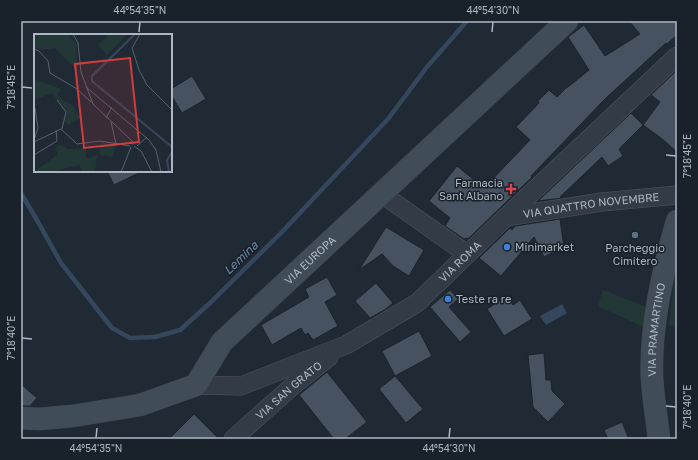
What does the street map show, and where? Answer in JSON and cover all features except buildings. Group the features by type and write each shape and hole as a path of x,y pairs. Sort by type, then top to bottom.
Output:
{"street":[{"name":"VIA EUROPA","path":"196,385 222,342 567,21"},
{"name":"VIA ROMA","path":"196,385 241,386 346,345 417,303 677,56"},
{"path":"382,194 467,254"},
{"name":"VIA QUATTRO NOVEMBRE","path":"506,217 602,202 677,195"},
{"name":"VIA PRAMARTINO","path":"659,439 652,379 652,341 654,322 668,252 677,221"},
{"name":"VIA SAN GRATO","path":"233,439 296,383 346,345"},
{"path":"21,418 39,419 73,416 140,405 196,385"}],"green space":[{"path":"677,253 677,326 669,325"},
{"path":"603,290 646,307 643,327 598,306"}],"water":[{"path":"562,304 567,313 546,325 540,316"}],"waterway":[{"name":"Lemina","path":"21,193 61,263 112,328 130,338 155,337 180,330 210,303 282,232 388,119 427,67 467,21"}],"place":[{"name":"Farmacia Sant Albano","path":"511,189"},
{"name":"Parcheggio Cimitero","path":"635,235"},
{"name":"Minimarket","path":"507,247"},
{"name":"Teste ra re","path":"448,299"}]}
